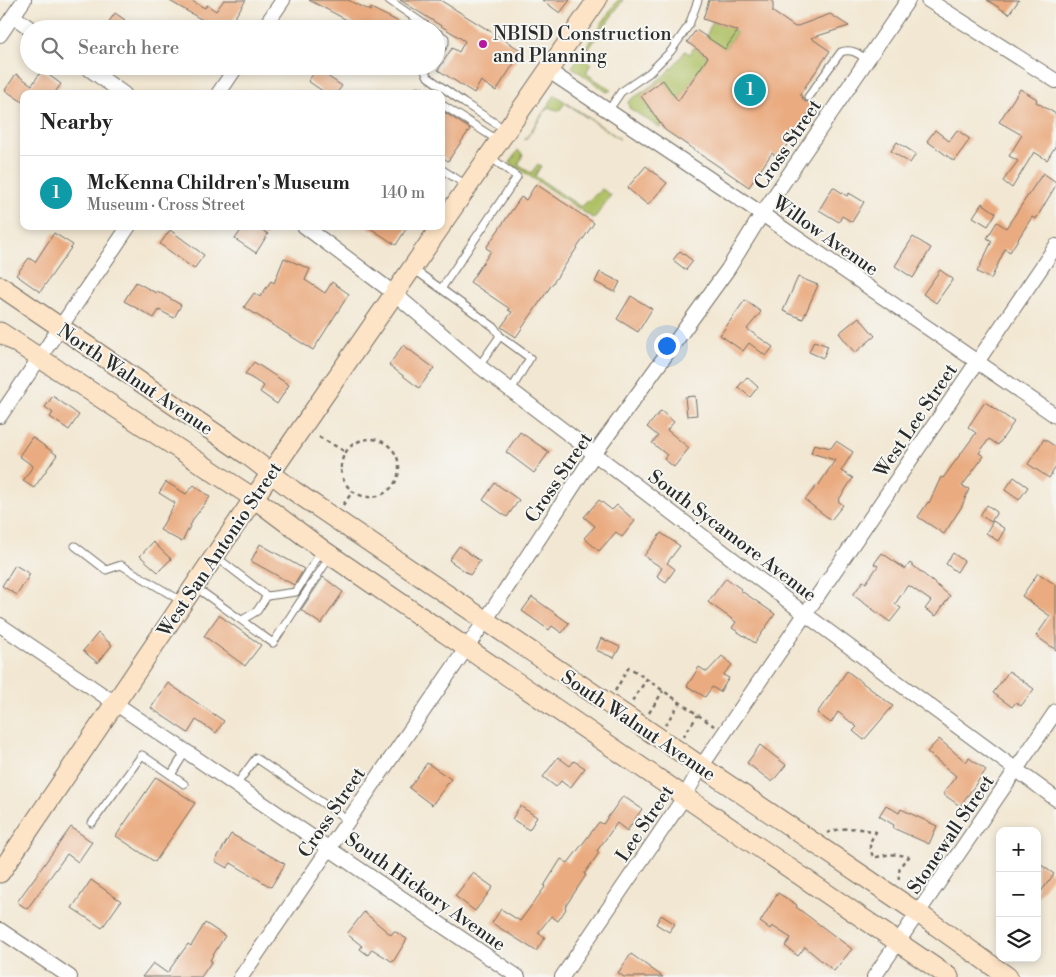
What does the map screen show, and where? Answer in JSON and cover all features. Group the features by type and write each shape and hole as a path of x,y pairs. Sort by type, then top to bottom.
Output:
{"main road":[{"name":"West San Antonio Street","path":"445,219 597,0"},
{"name":"West San Antonio Street","path":"0,873 437,230"},
{"name":"North Walnut Avenue","path":"0,286 272,472"},
{"name":"North Walnut Avenue","path":"0,332 254,499"},
{"name":"South Walnut Avenue","path":"272,472 294,491 701,766 1008,977"},
{"name":"South Walnut Avenue","path":"254,499 466,648 948,977"}],"street":[{"path":"0,35 24,0"},
{"path":"269,20 283,0"},
{"name":"Cross Street","path":"241,977 485,621 595,453 728,268 762,214 908,0"},
{"path":"928,0 1056,81"},
{"path":"13,16 20,21"},
{"name":"Willow Avenue","path":"548,71 762,214 1056,416"},
{"path":"98,75 118,90"},
{"path":"221,90 231,75"},
{"path":"0,416 126,230"},
{"name":"South Sycamore Avenue","path":"309,230 394,294 479,366 805,614 1056,799"},
{"name":"West Lee Street","path":"805,614 1056,246"},
{"name":"Lee Street","path":"562,977 685,796 701,766 805,614"},
{"name":"South Hickory Avenue","path":"0,624 518,977"},
{"name":"Stonewall Street","path":"874,977 1056,711"},
{"path":"0,930 70,977"}],"lane":[{"path":"389,0 418,20"},
{"path":"608,111 621,92 649,73 671,52 689,25 698,0"},
{"path":"808,97 841,52 848,50 855,52 867,60"},
{"path":"427,75 464,103 499,143 517,177 441,289"},
{"path":"445,107 499,143"},
{"path":"445,172 468,186"},
{"path":"412,268 494,327 500,336 530,358 511,390"},
{"path":"479,366 500,336"},
{"path":"75,546 106,570 121,565 184,603"},
{"path":"215,556 267,596 296,592 327,552"},
{"path":"194,586 273,643 327,552"},
{"path":"242,620 257,610 267,596"},
{"path":"171,775 186,751"},
{"path":"92,822 142,755 184,784"},
{"path":"236,785 256,758 348,820"}],"path":[{"path":"319,437 346,452"},
{"path":"366,439 384,443 392,449 398,466 398,475 394,484 379,495 361,495 353,491 346,484 342,475 341,466 346,452 356,442 366,439"},
{"path":"343,505 353,491"},
{"path":"614,691 629,667 724,733"},
{"path":"631,702 647,679"},
{"path":"648,714 663,691"},
{"path":"665,725 680,704"},
{"path":"683,737 698,715"},
{"path":"826,834 839,828 856,827 876,832 869,841 869,850 874,858 887,854 909,857 902,863 898,872 899,883"}],"green space":[{"path":"618,0 623,0 583,57 591,63 586,73 611,90 607,92 572,67"},
{"path":"712,22 725,25 737,32 725,49 706,37"},
{"path":"694,47 708,57 678,101 663,80 641,96 661,124 664,122 660,128 629,108 628,102 663,76 685,51 690,54"},
{"path":"555,95 620,139 565,103 559,111 548,107 525,140"},
{"path":"518,150 523,155 518,165 531,173 538,164 541,166 535,176 581,207 602,189 611,195 594,219 510,163"}],"building":[{"path":"168,0 190,0 205,8 207,5 216,11 224,0 246,0 233,20 202,20"},
{"path":"309,0 348,0 370,11 371,8 395,20 347,20"},
{"name":"NBISD Construction and Planning","path":"400,0 440,0 522,51 496,91 481,81 474,93 445,74 445,59 452,48 459,52 465,41 445,28 445,20 432,20"},
{"path":"542,0 570,0 560,13"},
{"path":"709,0 773,0 773,12 795,27 830,14 849,26 811,38 830,51 800,94 805,102 811,101 815,104 778,158 772,153 749,187 665,130 641,96 663,80 678,101 708,57 687,42 696,30 725,49 738,31 703,19"},
{"path":"987,0 1019,0 1009,14"},
{"path":"115,13 125,20 110,20"},
{"path":"16,74 32,85 39,75 49,75 61,84 57,90 20,90 20,100 5,90"},
{"path":"312,75 326,75 342,86 339,90 321,90 308,81"},
{"path":"1020,89 1037,99 1036,102 1056,114 1056,145 1047,160 1034,152 1012,188 1003,181 1018,161 1009,156 1022,135 999,122"},
{"path":"445,113 470,129 448,161 445,159"},
{"path":"935,130 949,141 957,130 970,139 954,161 927,141"},
{"path":"897,142 916,154 910,163 891,151"},
{"path":"646,166 667,183 648,205 627,188"},
{"path":"1043,173 1056,182 1056,185 1036,219 1032,217 1010,252 1005,249 991,279 977,272 992,241 987,238 997,222 1006,228"},
{"path":"536,184 594,223 516,337 501,327 512,312 508,310 510,309 470,282 491,251 486,248 521,197 526,200"},
{"path":"833,187 847,196 849,193 864,202 852,222 842,216 839,222 819,210"},
{"path":"982,203 996,213 988,226 973,217"},
{"path":"170,230 204,255 194,269 160,244"},
{"path":"241,230 262,230 268,234 256,253 235,239"},
{"path":"373,230 405,230 396,245"},
{"path":"54,233 73,245 40,292 16,275 29,258 35,262"},
{"path":"913,237 931,248 913,278 895,266"},
{"path":"680,251 693,261 686,270 673,260"},
{"path":"284,258 310,269 305,280 325,293 332,282 349,294 313,350 244,307 254,293 260,297 271,281 274,283"},
{"path":"940,270 953,279 936,303 923,294"},
{"path":"600,272 620,282 615,292 595,282"},
{"path":"798,277 818,285 803,319 783,311"},
{"path":"136,282 156,293 157,291 181,305 174,318 159,310 154,318 124,301"},
{"path":"631,296 652,309 638,332 617,319"},
{"path":"745,300 761,312 747,329 773,347 766,356 749,343 743,351 720,335"},
{"path":"859,317 875,336 855,353 839,333"},
{"path":"814,341 828,346 823,358 809,352"},
{"path":"403,345 434,368 419,388 389,365"},
{"path":"254,362 289,385 277,404 260,392 264,386 245,374"},
{"path":"747,377 758,387 750,397 738,387"},
{"path":"53,396 79,415 69,430 50,417 53,413 45,407"},
{"path":"695,396 697,415 687,416 685,397"},
{"path":"985,402 1014,422 998,445 989,439 979,453 984,456 962,486 969,489 962,506 944,534 918,517 929,503 941,477 943,478 976,433 968,427"},
{"path":"661,411 674,422 667,430 689,448 674,467 664,459 667,455 652,443 658,436 647,427"},
{"path":"520,432 549,452 534,473 506,452"},
{"path":"32,437 57,455 34,488 23,481 33,466 19,456"},
{"path":"1044,439 1056,447 1056,467 1049,478 1028,464"},
{"path":"836,441 853,452 841,471 853,478 838,501 843,505 831,520 805,500 818,486 835,460 811,453 814,444 831,448"},
{"path":"1014,477 1028,487 1019,500 1005,490"},
{"path":"166,482 186,494 194,485 210,497 194,518 182,542 160,530 175,503 159,493"},
{"path":"495,483 519,500 507,517 483,500"},
{"path":"599,500 612,510 617,505 635,521 622,537 616,532 599,551 584,538 595,526 584,517"},
{"path":"987,505 997,512 991,522 980,515"},
{"path":"993,521 1005,529 998,541 986,533"},
{"path":"661,533 680,546 667,563 675,569 666,582 657,576 662,568 644,556"},
{"path":"153,542 171,559 158,572 140,556"},
{"path":"260,544 304,569 294,585 251,561"},
{"path":"459,546 480,561 470,575 449,560"},
{"path":"882,553 905,569 910,563 950,596 936,616 925,609 931,601 908,585 895,604 901,608 890,622 853,595 863,581 866,583 878,566 874,564"},
{"path":"953,553 964,561 957,572 946,564"},
{"path":"15,565 30,574 17,595 2,586"},
{"path":"1038,573 1056,585 1056,650 1036,636 1050,616 1022,596"},
{"path":"323,577 343,592 321,624 301,610"},
{"path":"726,578 775,614 755,643 732,628 736,622 708,602"},
{"path":"532,597 569,623 562,633 552,626 549,630 522,611"},
{"path":"219,615 261,645 245,666 204,636"},
{"path":"98,633 112,645 98,663 83,651"},
{"path":"601,638 620,647 614,658 596,650"},
{"path":"722,656 732,665 723,675 729,678 720,692 712,687 705,697 687,686 699,667 707,672"},
{"path":"847,671 893,706 864,740 853,731 857,727 838,712 831,723 817,713"},
{"path":"1009,671 1034,689 1021,706 1016,702 1012,707 993,693"},
{"path":"168,683 224,721 216,733 196,720 188,733 151,708"},
{"path":"939,739 966,762 969,758 986,770 960,806 943,794 956,776 927,752"},
{"path":"760,745 786,765 772,782 747,763"},
{"path":"558,757 570,766 574,761 585,768 570,788 561,781 556,787 543,777"},
{"path":"427,763 451,779 432,805 409,788"},
{"path":"156,777 195,803 155,862 116,836"},
{"path":"623,796 642,809 627,831 617,823 597,851 599,853 584,874 586,875 558,921 551,916 538,933 545,937 536,951 492,923 501,909 520,921 545,887 561,859 568,863 599,822 603,824"},
{"path":"886,805 899,813 901,809 937,826 929,844 893,828 894,825 879,816"},
{"path":"520,806 537,817 529,830 512,819"},
{"path":"71,827 92,842 78,862 67,854 27,909 17,902"},
{"path":"231,834 285,864 271,887 231,863 227,868 215,861"},
{"path":"1041,865 1054,874 1041,892"},
{"path":"473,873 493,887 475,911 455,896"},
{"path":"91,880 121,901 102,928 72,908"},
{"path":"778,893 797,905 796,907 852,949 834,971 805,947 798,956 785,946 791,938 772,926 770,929 760,922"},
{"path":"364,912 391,935 394,931 407,939 393,962 372,949 368,955 360,949 362,946 347,934"},
{"path":"661,915 675,924 669,932 656,924"},
{"path":"205,923 225,936 201,977 142,977 153,963 167,973 188,944 191,946"},
{"path":"631,954 663,977 624,977 618,973"}],"place":[{"name":"NBISD Construction and Planning","path":"483,44"},
{"name":"McKenna Children's Museum","path":"750,90"}]}
